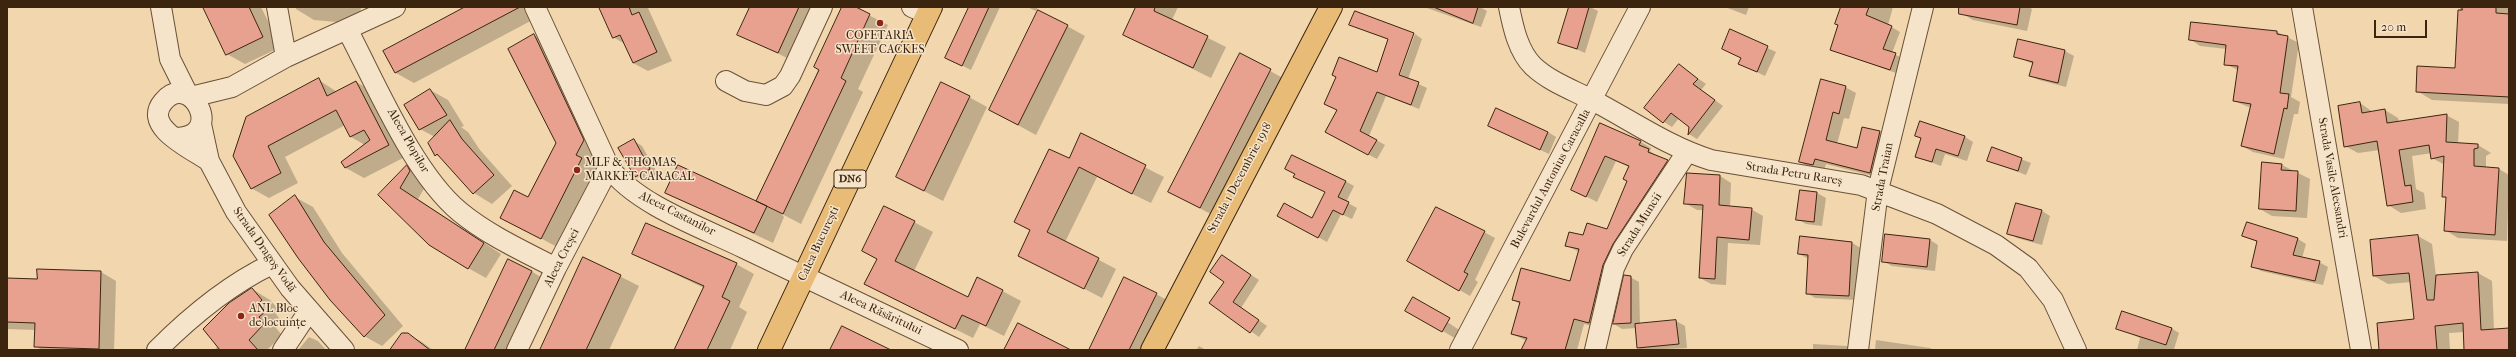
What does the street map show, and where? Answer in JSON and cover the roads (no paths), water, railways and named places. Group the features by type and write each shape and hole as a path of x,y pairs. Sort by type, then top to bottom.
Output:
{"main road":[{"name":"Strada 1 Decembrie 1918","path":"1152,350 1331,7"},
{"name":"Calea București","path":"769,350 804,276 924,9"}],"street":[{"path":"161,7 170,59 190,96 199,104 209,161"},
{"path":"278,7 286,57"},
{"path":"163,102 177,94 190,96 223,91 286,57 394,7"},
{"name":"Aleea Castanilor","path":"535,7 609,167 618,180 645,199 804,276"},
{"path":"726,81 745,91 762,95 773,93 783,86 790,76 822,7"},
{"name":"Strada Petru Rareș","path":"1509,7 1520,48 1532,65 1553,81 1592,100 1687,152 1711,160 1861,185 1878,190 1937,214 1996,245 2028,268 2053,300 2076,350"},
{"name":"Bulevardul Antonius Caracalla","path":"1460,350 1640,7"},
{"name":"Strada Traian","path":"1858,350 1878,190 1923,7"},
{"name":"Strada Vasile Alecsandri","path":"2302,7 2361,350"},
{"name":"Aleea Plopilor","path":"348,29 409,148 427,176 458,210 479,227 556,268"},
{"path":"170,59 163,102 159,111 160,125 169,135 176,138 209,161"},
{"path":"176,138 191,135 201,119 223,91"},
{"name":"Strada Muncii","path":"1595,350 1614,268 1623,249 1687,152"},
{"name":"Strada Dragoș Vodă","path":"209,161 236,212 272,264 309,311 344,350"},
{"name":"Aleea Creșei","path":"516,350 556,268 609,167"},
{"path":"157,350 172,335 239,281 272,264"},
{"name":"Aleea Răsăritului","path":"804,276 958,350"},
{"path":"283,350 309,311"}],"place":[{"name":"COFETARIA SWEET CACKES","path":"880,23"},
{"name":"MLF & THOMAS MARKET CARACAL","path":"577,170"},
{"name":"ANL Bloc de locuințe","path":"241,316"}]}
